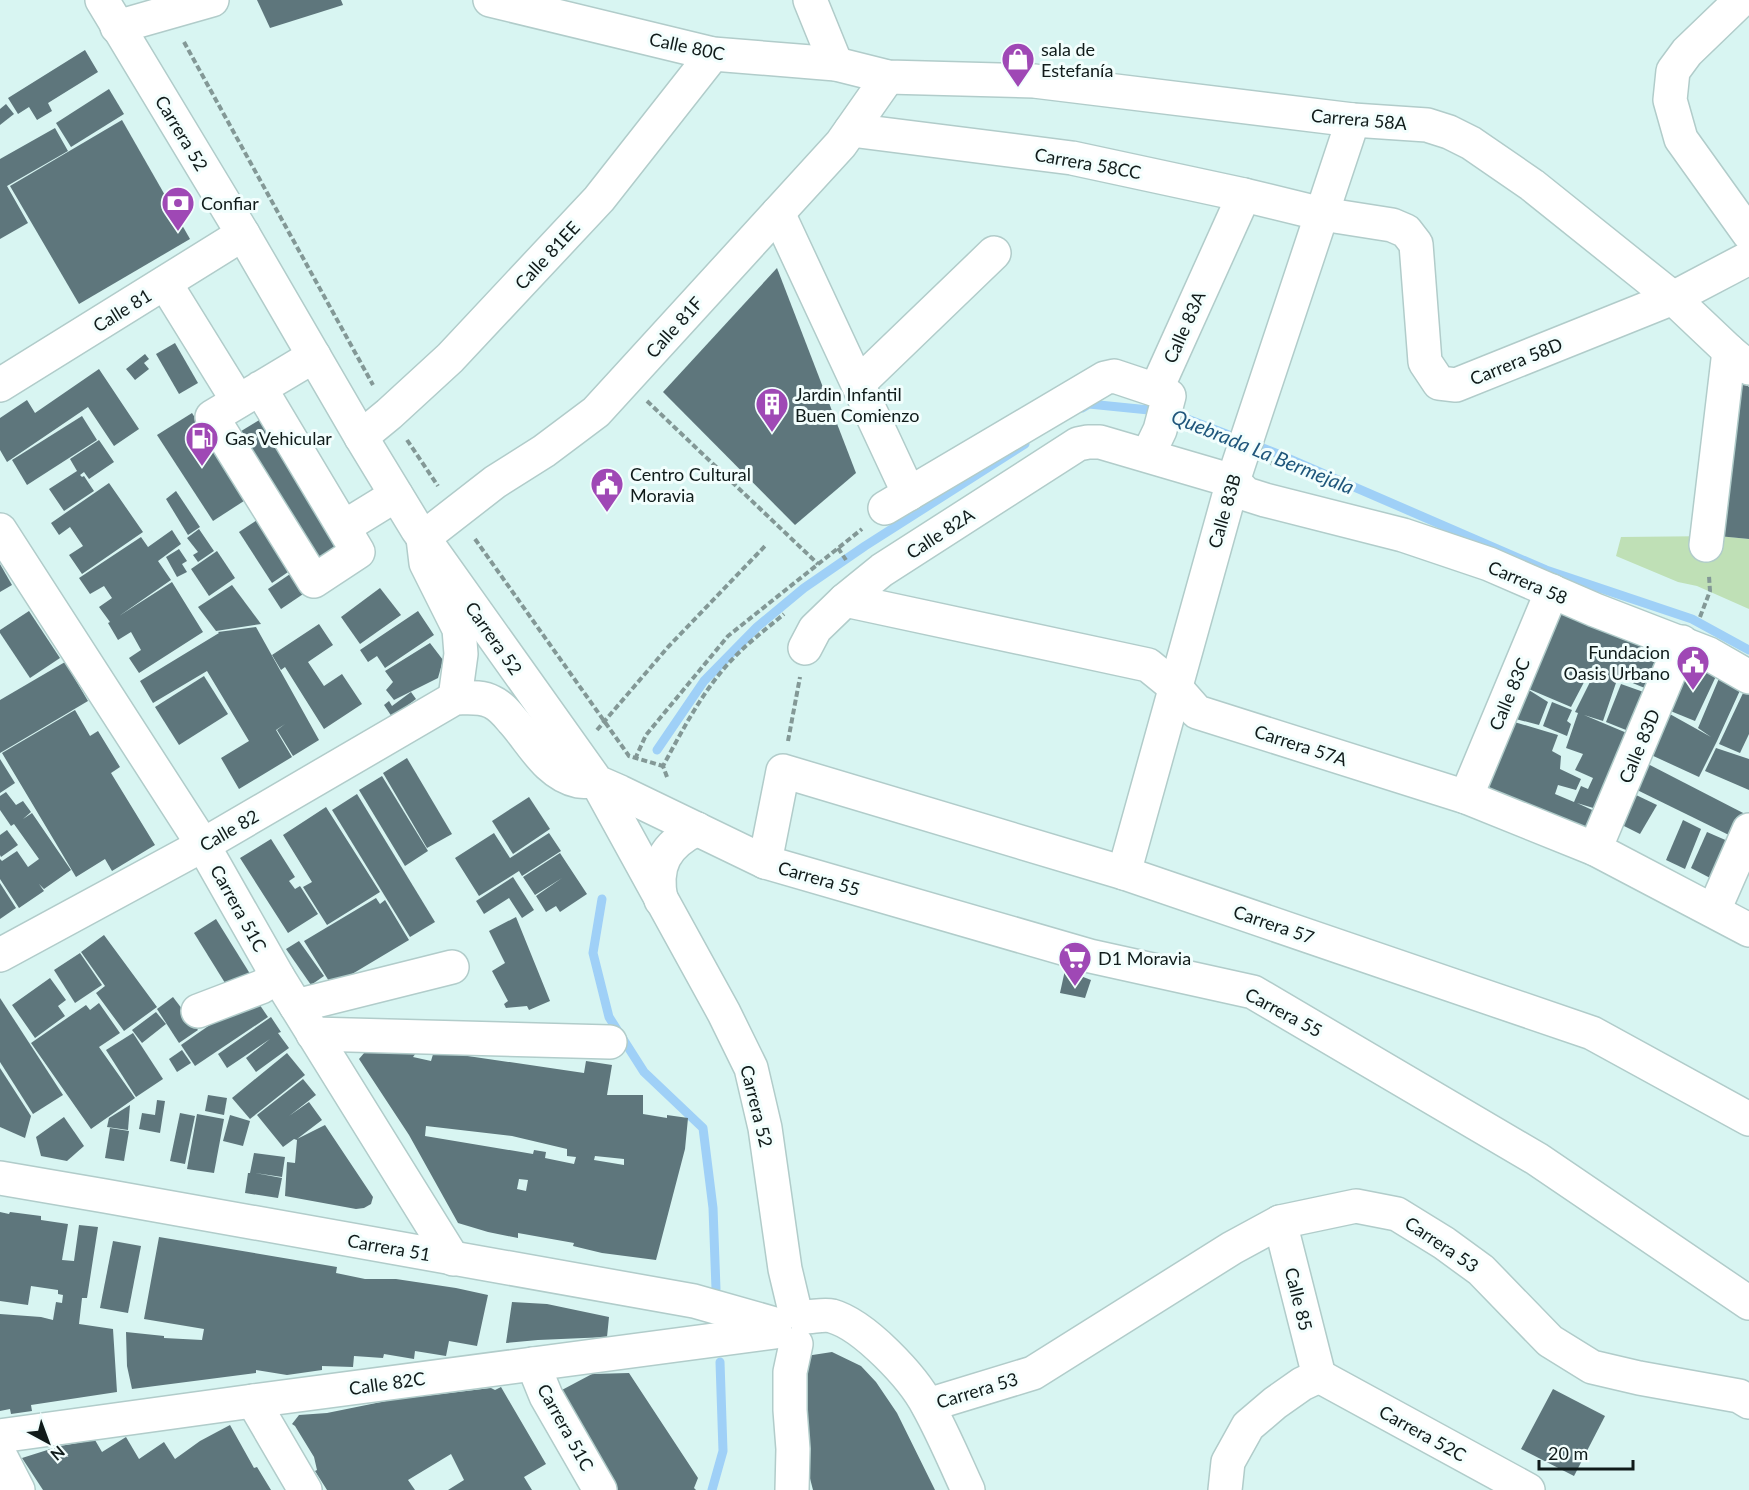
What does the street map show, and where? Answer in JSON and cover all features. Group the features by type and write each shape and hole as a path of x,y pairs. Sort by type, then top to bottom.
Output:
{"street":[{"path":"110,14 212,0"},
{"name":"Calle 80C","path":"490,0 713,54 836,63 888,77"},
{"path":"810,0 836,63"},
{"path":"1741,0 1687,52 1673,71 1670,100 1681,139 1749,234"},
{"name":"Carrera 52","path":"110,14 423,538 575,752 609,787 661,900 724,1013 751,1068 765,1128 786,1269 789,1326"},
{"name":"Calle 81EE","path":"361,437 450,358 599,199 713,54"},
{"name":"Carrera 58A","path":"888,77 1034,81 1353,120 1426,124 1471,143 1532,185 1672,298 1739,359"},
{"name":"Calle 81F","path":"423,538 495,482 544,451 596,412 841,144 888,77"},
{"name":"Calle 83B","path":"1124,873 1242,452 1353,120"},
{"name":"Carrera 58CC","path":"851,130 1072,158 1322,214"},
{"name":"Calle 83A","path":"1148,455 1162,404 1244,195"},
{"path":"778,213 858,384 897,501 1105,378 1114,376 1162,404"},
{"name":"Carrera 58D","path":"1322,214 1392,225 1406,231 1416,244 1425,362 1439,382 1456,385 1672,298 1749,258"},
{"name":"Calle 81","path":"0,386 243,234"},
{"path":"858,384 994,253"},
{"path":"165,283 249,395 344,527 358,552 314,581 212,417 249,395 314,356"},
{"path":"1706,545 1739,359"},
{"name":"Calle 82A","path":"805,648 815,629 845,600 882,570 1078,444 1100,442 1148,455 1242,452 1246,494 1298,510"},
{"path":"344,527 396,495"},
{"name":"Carrera 58","path":"1298,510 1403,535 1489,564 1595,610 1689,634 1709,654 1749,677"},
{"name":"Carrera 51C","path":"0,530 204,845 278,977 453,1258"},
{"path":"423,538 426,562 459,629 461,654 455,698 478,698 491,701 519,727 545,761 564,776 609,787"},
{"name":"Calle 83C","path":"1466,797 1552,591"},
{"name":"Carrera 57A","path":"845,600 1148,665 1175,687 1197,712 1466,797 1595,849 1749,930"},
{"name":"Calle 83D","path":"1595,849 1689,634"},
{"name":"Calle 82","path":"0,955 204,845 455,698"},
{"path":"765,862 783,771"},
{"name":"Carrera 57","path":"783,771 1124,873 1592,1033 1749,1119"},
{"name":"Carrera 55","path":"609,787 765,862 1090,956 1253,992 1538,1159 1749,1303"},
{"path":"661,900 658,883 660,865 669,849 681,837 697,829"},
{"path":"1714,910 1749,830"},
{"path":"296,1006 452,967"},
{"path":"198,1011 261,987 278,977"},
{"path":"313,1034 610,1042"},
{"name":"Carrera 51","path":"0,1178 694,1301 789,1326"},
{"name":"Carrera 53","path":"928,1405 1033,1373 1232,1248 1280,1222 1356,1206 1397,1214 1444,1243 1481,1270 1550,1341 1592,1367 1739,1396 1749,1402"},
{"name":"Calle 85","path":"1280,1222 1319,1376"},
{"path":"792,1490 789,1326 830,1316 851,1324 876,1344 904,1373 928,1405 968,1490"},
{"name":"Calle 82C","path":"0,1436 533,1364 789,1326"},
{"name":"Carrera 51C","path":"533,1364 546,1396 600,1490"},
{"path":"1225,1490 1228,1461 1248,1426 1302,1383 1319,1376"},
{"name":"Carrera 52C","path":"1319,1376 1527,1490"},
{"path":"253,1401 304,1490"},
{"path":"0,1455 18,1490"}],"path":[{"path":"625,380 818,564"},
{"path":"1242,452 1314,478"},
{"path":"609,787 636,758 646,735 728,636 897,501"},
{"path":"575,752 605,722 668,647 765,546"},
{"path":"1689,634 1710,591"},
{"path":"629,756 663,766 705,693 728,663 790,609"},
{"path":"783,771 805,648"}],"green space":[{"path":"1718,536 1749,539 1749,609 1697,586 1678,582 1616,556 1621,537"}],"building":[{"path":"257,0 341,0 343,5 270,28"},
{"path":"85,50 98,72 48,103 52,111 37,120 29,107 18,114 8,98"},
{"path":"109,89 124,114 71,147 56,123"},
{"path":"6,104 14,114 0,125 0,109"},
{"path":"122,120 190,239 79,304 10,186"},
{"path":"55,128 68,151 7,186 28,223 0,239 0,159"},
{"name":"Jardin Infantil Buen Comienzo","path":"777,268 856,473 795,525 663,392"},
{"path":"175,343 198,383 179,394 156,354"},
{"path":"145,354 149,359 144,363 149,369 135,380 126,369"},
{"path":"99,369 139,429 114,446 88,407 7,462 0,450 0,418 27,400 35,413"},
{"path":"1737,377 1749,387 1749,539 1718,536"},
{"name":"Gas Vehicular","path":"192,413 247,499 213,521 157,435"},
{"path":"82,416 97,440 27,485 12,460"},
{"path":"264,417 342,543 311,563 233,436"},
{"path":"99,440 114,462 89,479 84,472 80,475 84,476 94,491 64,511 49,489 77,471 70,459"},
{"path":"109,483 143,532 82,574 69,555 83,546 70,527 59,535 51,523"},
{"path":"176,491 200,527 188,535 166,499"},
{"path":"257,520 291,570 272,583 239,532"},
{"path":"199,529 214,551 198,562 193,555 198,552 187,538"},
{"path":"172,530 181,544 158,561 171,580 119,616 172,582 203,632 139,673 129,658 141,650 131,632 118,640 108,623 110,622 99,607 112,598 104,586 90,594 79,578 141,537 148,547"},
{"path":"179,549 187,561 182,564 187,572 177,577 166,557"},
{"path":"217,551 235,578 209,596 191,569"},
{"path":"0,564 12,585 0,592"},
{"path":"302,566 315,586 281,609 268,589"},
{"path":"232,585 261,624 216,631 198,607"},
{"path":"380,588 401,615 360,644 341,617"},
{"path":"1564,609 1666,653 1652,691 1618,677 1603,721 1584,715 1634,736 1603,811 1577,803 1601,814 1590,839 1481,796 1511,721 1558,735 1552,751 1561,756 1560,769 1581,779 1576,790 1558,785 1555,794 1574,802 1581,786 1588,789 1593,778 1575,770 1583,754 1566,748 1578,713 1575,712 1597,668 1593,665 1571,707 1524,687 1548,702 1539,725 1512,718 1532,666"},
{"path":"29,611 60,658 30,678 0,633 0,630"},
{"path":"418,611 434,635 385,668 377,656 368,662 360,650"},
{"path":"319,624 333,645 308,662 324,686 342,674 362,704 324,729 285,667 281,670 272,655"},
{"path":"256,627 319,740 293,756 277,730 285,724 276,730 292,757 239,789 221,758 249,741 207,671 153,703 140,681 218,632"},
{"path":"430,643 443,660 438,678 394,700 386,690 393,682 385,671"},
{"name":"Fundacion Oasis Urbano","path":"1693,659 1718,672 1695,721 1668,710"},
{"path":"65,662 88,701 0,753 0,700"},
{"path":"204,676 228,714 179,745 155,707"},
{"path":"1720,676 1742,686 1699,777 1649,754 1668,713 1711,737 1698,728"},
{"path":"1621,684 1652,695 1636,734 1606,722"},
{"path":"1744,691 1749,693 1749,734 1740,753 1719,744"},
{"path":"411,692 416,699 392,717 384,705 389,701 392,706"},
{"path":"1552,702 1572,710 1567,721 1571,724 1567,736 1543,726"},
{"path":"75,710 90,736 98,731 120,767 111,773 155,845 112,871 105,859 76,877 2,753"},
{"path":"1716,748 1749,759 1749,790 1705,771"},
{"path":"407,758 452,834 427,848 383,773"},
{"path":"0,759 15,783 0,793"},
{"path":"1646,763 1747,815 1735,838 1633,788"},
{"path":"382,776 428,851 405,866 359,790"},
{"path":"6,792 16,805 23,801 31,812 23,819 32,813 71,870 44,889 39,884 44,891 19,908 0,879 0,859 2,861 17,851 28,867 39,859 14,824 11,826 0,810 0,796"},
{"path":"357,794 435,922 410,937 332,810"},
{"path":"1634,794 1657,805 1640,834 1618,823"},
{"path":"529,797 550,829 513,854 492,821"},
{"path":"326,807 380,892 327,925 303,887 312,882 283,835"},
{"path":"1683,820 1701,829 1685,869 1666,860"},
{"path":"7,830 18,845 1,857 0,835"},
{"path":"1707,832 1730,842 1714,880 1691,868"},
{"path":"494,833 510,858 549,833 561,851 522,876 519,871 479,896 455,858"},
{"path":"271,839 295,877 289,881 295,889 300,886 318,914 288,933 240,858"},
{"path":"560,853 587,894 560,912 556,906 546,912 536,896 562,878 535,895 523,877"},
{"path":"513,877 534,910 522,918 509,898 484,914 476,901"},
{"path":"0,883 16,908 0,919"},
{"path":"376,898 380,904 385,900 409,940 332,986 304,941"},
{"path":"516,917 550,1001 529,1010 527,1006 506,1008 504,1004 508,1001 492,971 505,963 489,931"},
{"path":"216,919 252,977 230,991 194,933"},
{"path":"104,935 157,1007 124,1031 96,993 105,986 81,952"},
{"path":"299,941 324,976 311,985 286,949"},
{"path":"80,953 102,985 75,1003 54,970"},
{"name":"D1 Moravia","path":"1065,970 1091,980 1085,998 1060,993"},
{"path":"50,978 66,1000 58,1006 65,1016 35,1038 12,1005"},
{"path":"253,995 268,1017 195,1066 181,1045"},
{"path":"173,997 198,1030 179,1043 157,1009"},
{"path":"0,998 63,1095 33,1114 0,1062"},
{"path":"99,1003 120,1033 99,1047 135,1098 91,1129 31,1043 86,1005 90,1010"},
{"path":"156,1012 166,1024 142,1043 132,1030"},
{"path":"271,1017 281,1032 278,1033 289,1048 256,1072 246,1058 270,1039 227,1068 218,1054"},
{"path":"133,1033 163,1079 136,1097 106,1050"},
{"path":"370,1046 416,1053 413,1057 431,1061 434,1051 584,1073 586,1061 612,1065 607,1095 643,1095 643,1114 667,1118 667,1115 688,1118 685,1149 656,1260 602,1253 573,1246 574,1243 518,1233 518,1238 458,1223 409,1135 359,1059","holes":["426,1126 512,1136 567,1149 567,1156 576,1157 574,1164 545,1158 546,1152 534,1150 533,1154 425,1136","595,1156 624,1159 624,1165 594,1160","519,1179 528,1180 526,1191 517,1189"]},
{"path":"182,1050 191,1063 177,1072 169,1059"},
{"path":"287,1053 305,1075 250,1119 232,1098"},
{"path":"0,1068 31,1116 25,1138 0,1127"},
{"path":"303,1079 316,1095 289,1116 309,1102 322,1120 297,1139 325,1125 373,1197 371,1204 364,1208 356,1209 285,1196 287,1162 295,1163 297,1140 294,1139 283,1147 257,1115"},
{"path":"208,1095 227,1098 224,1115 205,1111"},
{"path":"157,1100 165,1101 160,1133 139,1129 142,1113 155,1115"},
{"path":"130,1105 128,1130 107,1127 109,1118"},
{"path":"180,1113 195,1116 185,1164 170,1161"},
{"path":"197,1114 224,1119 214,1173 187,1169"},
{"path":"230,1115 250,1121 243,1146 223,1141"},
{"path":"64,1117 84,1146 67,1161 41,1156 36,1137"},
{"path":"110,1128 129,1131 124,1161 105,1158"},
{"path":"254,1153 285,1157 282,1177 255,1173 282,1178 278,1198 245,1193"},
{"path":"0,1212 41,1216 41,1220 68,1224 62,1260 74,1261 79,1225 98,1227 87,1298 82,1298 79,1324 113,1329 117,1392 31,1405 32,1411 11,1414 10,1409 0,1411 0,1314 53,1320 56,1302 62,1303 63,1295 58,1294 58,1290 31,1286 28,1305 0,1301"},
{"path":"159,1237 337,1267 336,1273 365,1279 396,1279 488,1295 477,1346 449,1341 446,1356 415,1351 414,1359 384,1354 383,1358 354,1356 353,1367 322,1366 322,1370 287,1375 256,1370 256,1373 132,1389 127,1366 126,1332 164,1336 164,1338 202,1340 204,1329 144,1319"},
{"path":"113,1241 141,1246 128,1313 100,1308"},
{"path":"512,1302 547,1304 609,1317 607,1337 506,1343"},
{"path":"832,1352 861,1366 876,1382 897,1413 935,1490 813,1490 805,1459 806,1356"},
{"path":"629,1373 698,1478 694,1488 696,1490 616,1490 560,1391 592,1374"},
{"path":"501,1387 546,1464 524,1477 532,1490 448,1490 464,1480 451,1454 408,1480 415,1490 327,1490 315,1471 317,1470 314,1457 292,1424 299,1415 327,1413 391,1400 491,1388 495,1390"},
{"path":"1553,1389 1605,1416 1574,1476 1521,1449"},
{"path":"230,1425 254,1468 257,1467 271,1490 43,1490 22,1458 60,1446 95,1440 102,1452 126,1437 139,1459 164,1442 175,1459 200,1441"}],"waterway":[{"name":"Quebrada La Bermejala","path":"1082,408 1089,404 1169,412 1278,454 1546,570 1692,619 1749,650"},
{"name":"Quebrada La Bermejala","path":"657,750 704,681 757,627 804,588 865,546 1025,444"},
{"name":"Quebrada La Bermejala","path":"602,899 593,953 609,1017 644,1072 703,1128 713,1208 716,1289"},
{"name":"Quebrada La Bermejala","path":"712,1490 723,1451 720,1362"}],"place":[{"name":"sala de Estefanía","path":"1018,88"},
{"name":"Confiar","path":"178,232"},
{"name":"Jardin Infantil Buen Comienzo","path":"772,433"},
{"name":"Gas Vehicular","path":"202,467"},
{"name":"Centro Cultural Moravia","path":"607,513"},
{"name":"Fundacion Oasis Urbano","path":"1693,691"},
{"name":"D1 Moravia","path":"1075,987"}]}
